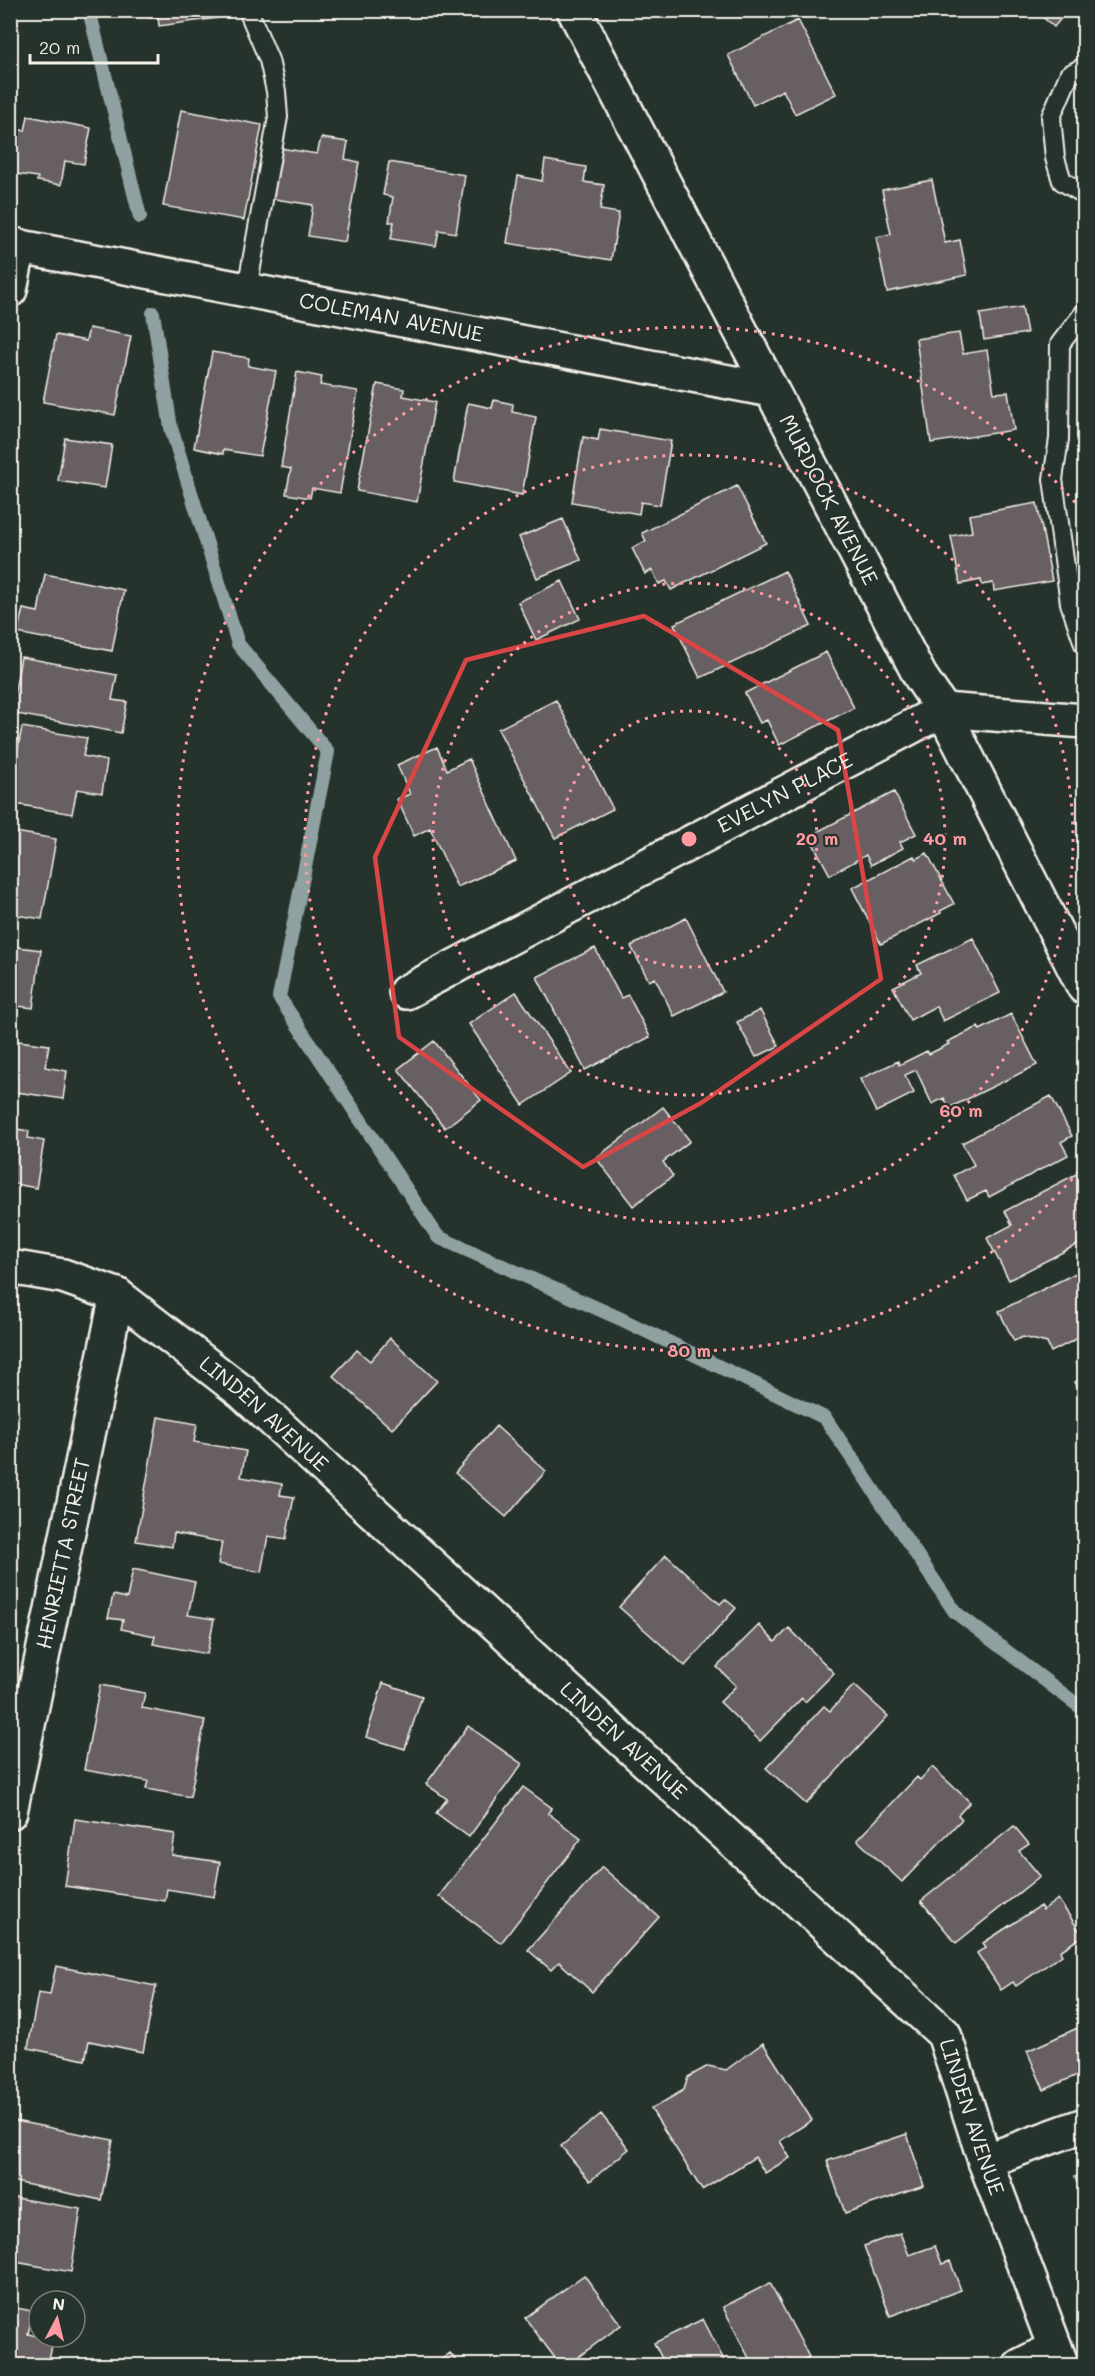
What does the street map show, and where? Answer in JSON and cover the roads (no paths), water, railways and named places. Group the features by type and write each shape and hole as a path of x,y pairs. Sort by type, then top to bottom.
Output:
{"street":[{"name":"MURDOCK AVENUE","path":"574,10 920,676 943,710 1084,987"},
{"name":"COLEMAN AVENUE","path":"15,246 771,390"},
{"path":"10,290 15,246"},
{"path":"943,710 1084,721"},
{"name":"EVELYN PLACE","path":"406,992 943,710"},
{"name":"LINDEN AVENUE","path":"10,1267 63,1276 117,1295 242,1392 944,2034 985,2161 1058,2357"},
{"name":"HENRIETTA STREET","path":"10,1812 117,1295"},
{"path":"985,2161 1084,2125"},
{"path":"1020,2366 1058,2357"}],"lane":[{"path":"247,289 278,117 276,91 269,60 248,10"},
{"path":"1084,67 1069,75 1052,117 1055,158 1062,181 1084,194"},
{"path":"1084,313 1060,344 1059,439 1053,478 1070,603 1084,644"}],"waterway":[{"path":"89,10 140,217"},
{"path":"153,313 171,428 238,644 328,752 279,997 438,1237 621,1319 825,1418 955,1612 1084,1710"}]}
